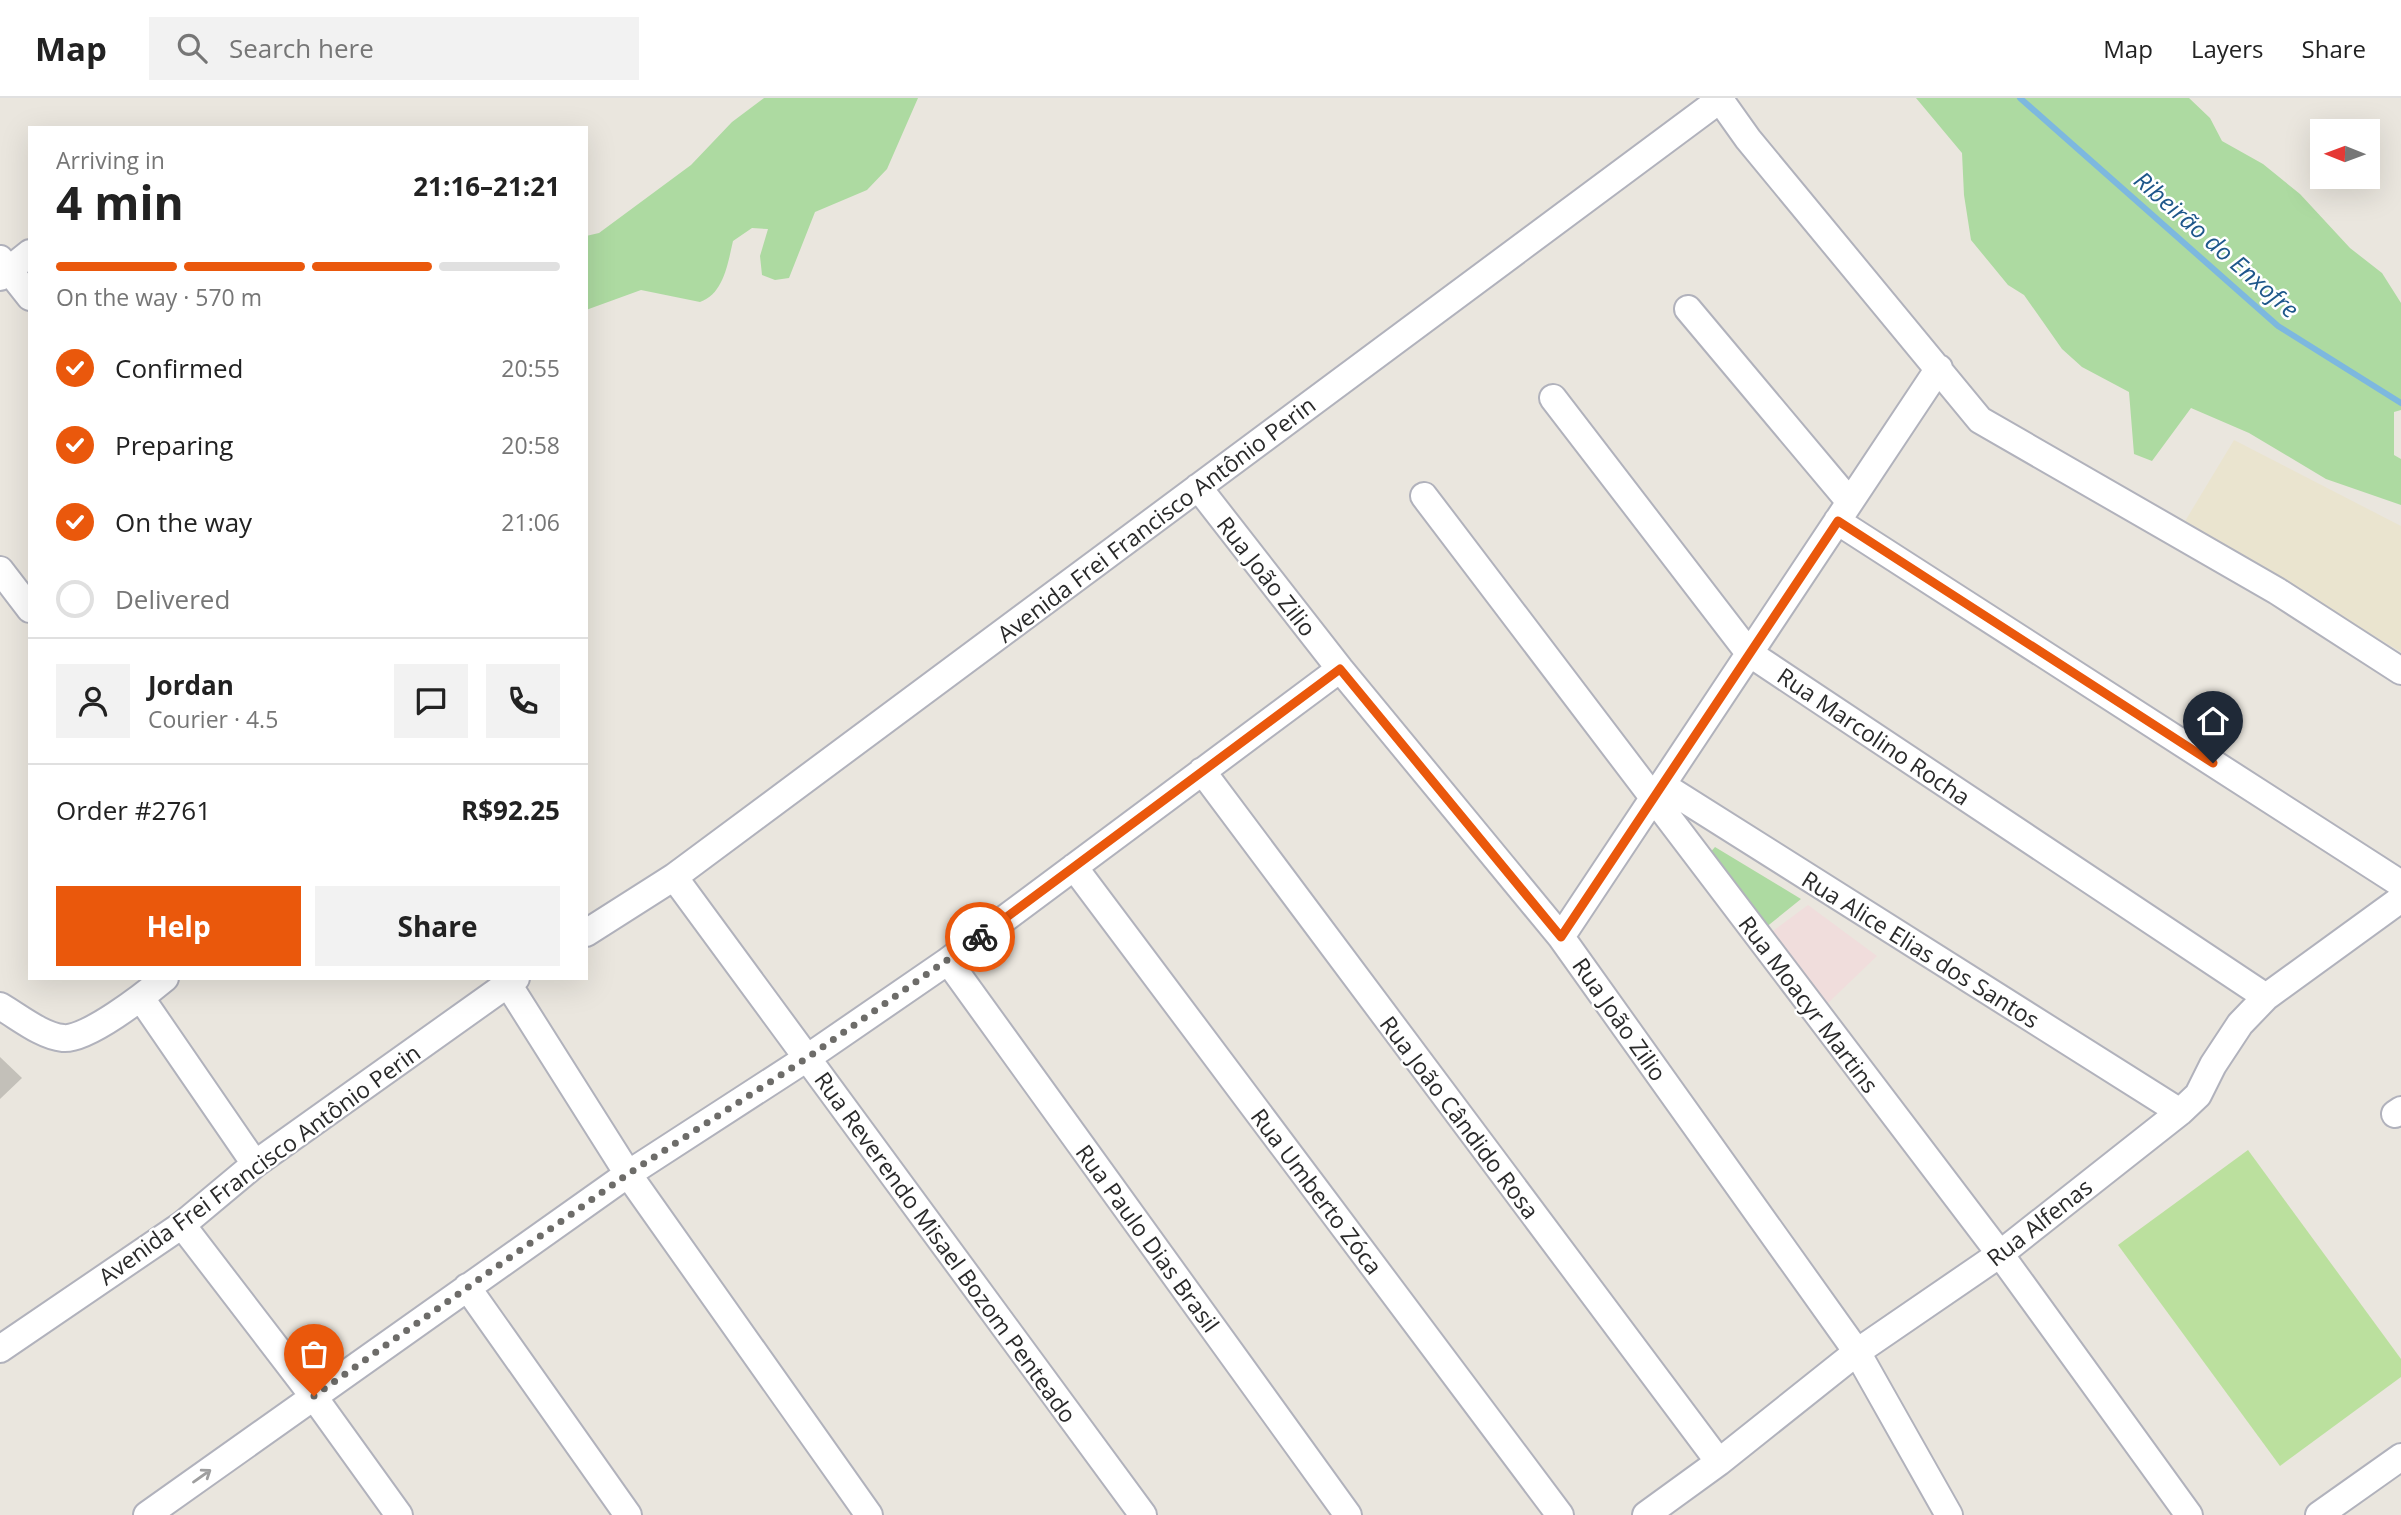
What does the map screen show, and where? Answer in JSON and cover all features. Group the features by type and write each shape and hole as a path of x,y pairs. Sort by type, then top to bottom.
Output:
{"street":[{"path":"1721,99 1748,139 1980,420 2277,591 2401,671"},
{"name":"Avenida Frei Francisco Antônio Perin","path":"588,932 674,877 1721,99"},
{"path":"28,254 3,269 28,295"},
{"path":"1688,309 1844,512 2401,884"},
{"path":"1561,937 1939,368"},
{"name":"Rua Marcolino Rocha","path":"1553,398 1749,653 2266,997"},
{"name":"Rua João Zilio","path":"1198,487 1340,669 1561,937 1857,1352 1949,1515"},
{"name":"Rua Moacyr Martins","path":"1424,496 1657,792 2189,1515"},
{"path":"0,570 28,606"},
{"path":"150,1514 628,1174 807,1058 948,961 1340,669"},
{"name":"Rua João Cândido Rosa","path":"1202,771 1719,1462"},
{"name":"Rua Alice Elias dos Santos","path":"1657,792 2180,1112"},
{"name":"Rua Umberto Zóca","path":"1074,867 1560,1515"},
{"name":"Rua Reverendo Misael Bozom Penteado","path":"674,877 1143,1515"},
{"name":"Rua Alfenas","path":"1646,1515 1719,1462 1857,1352 2000,1255 2180,1112 2198,1095 2213,1065 2240,1024 2266,997 2401,899"},
{"name":"Rua Paulo Dias Brasil","path":"948,961 1348,1515"},
{"path":"0,1006 53,1036 66,1039 81,1035 141,998 163,980"},
{"path":"512,981 628,1174 869,1515"},
{"name":"Avenida Frei Francisco Antônio Perin","path":"0,1349 182,1225 255,1164 512,981"},
{"path":"141,998 255,1164"},
{"path":"182,1225 314,1396 399,1515"},
{"path":"467,1287 628,1515"},
{"path":"2319,1515 2401,1457"}],"shaded area":[{"path":"2234,440 2401,526 2401,652 2184,523"},
{"path":"1808,905 1877,956 1826,1005 1769,934"}],"green space":[{"path":"764,98 918,98 887,169 867,190 815,212 789,278 775,280 762,275 760,256 768,229 752,228 733,241 720,285 708,298 700,302 641,290 588,309 588,236 599,233 691,165 732,122"},
{"path":"1916,98 2189,98 2210,118 2222,141 2263,164 2300,194 2350,248 2382,273 2401,303 2401,410 2394,412 2394,455 2401,459 2401,505 2326,479 2249,433 2191,408 2152,461 2134,454 2129,392 2082,367 2062,349 2024,295 2008,285 1971,240 1964,195 1962,153"},
{"path":"1715,847 1801,899 1765,928 1707,856"},
{"path":"2248,1150 2401,1359 2401,1377 2280,1466 2118,1245"}],"building":[{"path":"0,1057 22,1078 0,1099"}],"waterway":[{"name":"Ribeirão do Enxofre","path":"2020,98 2278,326 2401,403"}],"way so far":[{"path":"314,1396 628,1174 807,1058 980,937"}],"route":[{"path":"980,937 1340,669 1561,937 1838,521 2213,763"}]}
